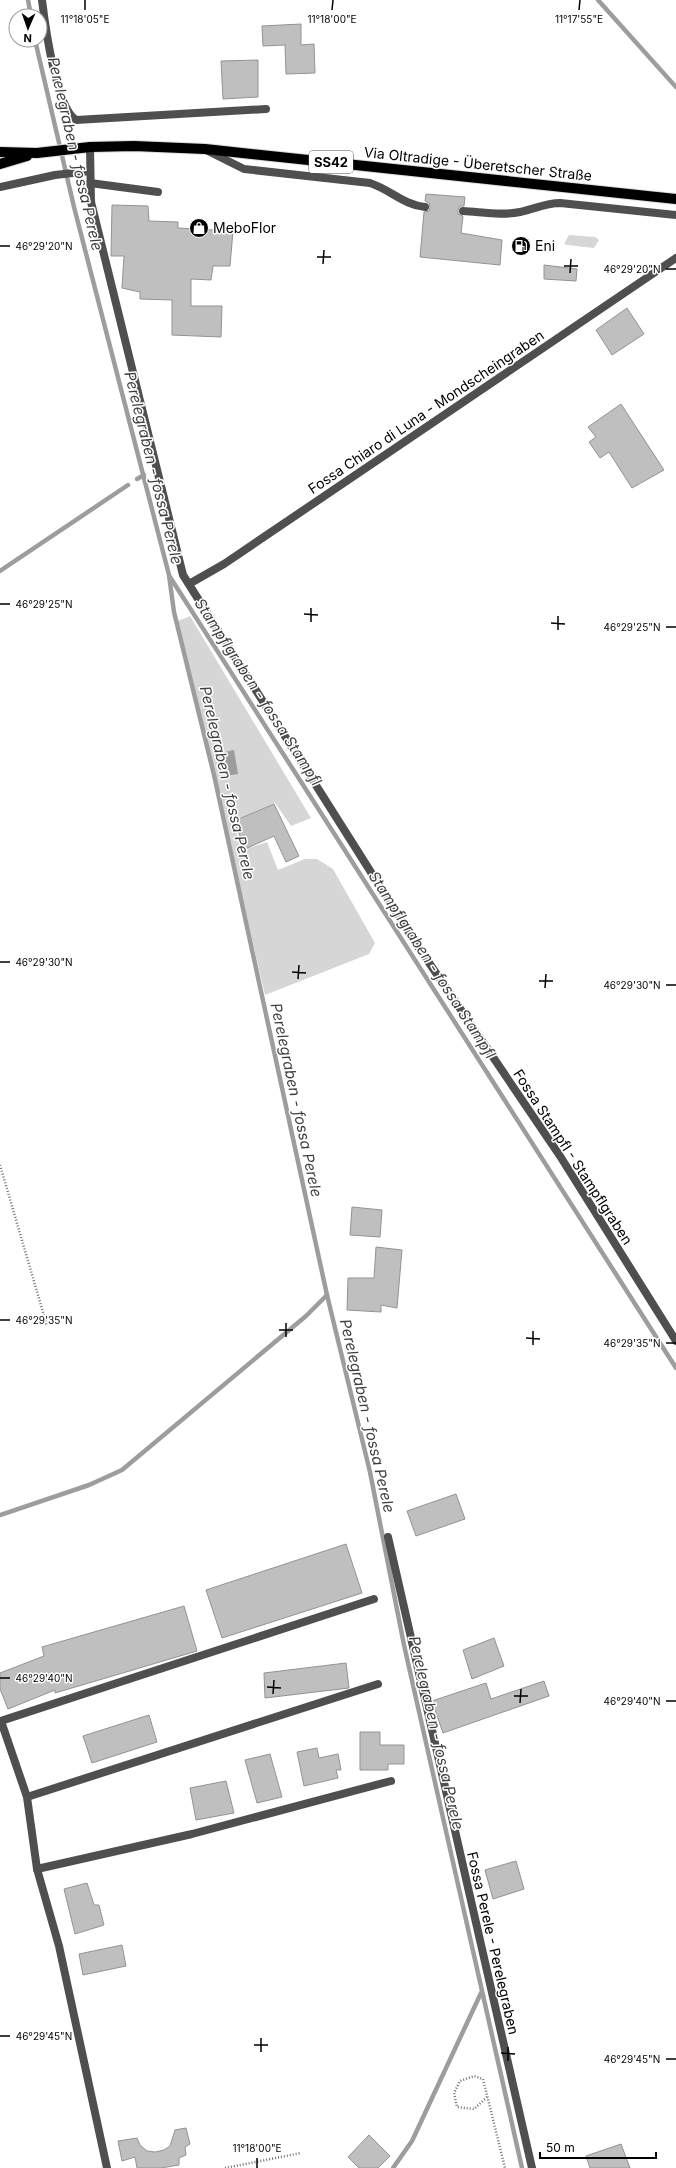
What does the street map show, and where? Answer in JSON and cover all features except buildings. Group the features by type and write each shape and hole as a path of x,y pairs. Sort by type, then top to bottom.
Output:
{"main road":[{"name":"SS42","path":"0,164 41,153 90,147 134,146 205,149"},
{"name":"Via Oltradige - Überetscher Straße","path":"205,149 676,199"},
{"name":"SS42","path":"0,152 41,153"},
{"name":"SS42","path":"0,159 17,159"}],"street":[{"path":"42,0 51,53 63,103 69,116 76,120 266,109"},
{"name":"Fossa Stampfl - Stampflgraben","path":"90,147 91,202 183,575 413,938 560,1156 676,1341"},
{"path":"205,149 244,169 370,183 384,188 410,204 424,207"},
{"path":"0,187 55,175 90,171"},
{"path":"90,183 158,192"},
{"path":"463,211 501,213 520,212 548,203 560,203 676,215"},
{"name":"Fossa Chiaro di Luna - Mondscheingraben","path":"189,584 224,564 676,258"},
{"name":"Fossa Perele - Perelegraben","path":"388,1537 532,2168"},
{"path":"107,2168 58,1946 37,1869 27,1797 1,1721 374,1599"},
{"path":"27,1797 378,1684"},
{"path":"37,1869 192,1834 391,1781"}],"path":[{"path":"0,1165 47,1326"},
{"path":"487,2097 474,2110 457,2107 454,2092 460,2081 474,2076 483,2079 504,2168"},
{"path":"225,2168 301,2153"}],"shaded area":[{"path":"569,235 595,237 599,240 594,248 564,244"},
{"path":"190,616 311,818 291,826 275,803 233,821 242,850 267,842 278,870 305,859 317,859 333,869 375,943 369,954 265,995 178,621"},
{"path":"234,750 238,774 225,776 221,753"}],"waterway":[{"name":"Perelegraben - fossa Perele","path":"28,0 30,8"},
{"name":"Fossa Chiaro di Luna - Mondscheingraben","path":"598,0 676,87"},
{"name":"Perelegraben - fossa Perele","path":"37,48 74,207 169,575 174,612 214,775 327,1295 370,1472 404,1645 522,2168"},
{"name":"Perelegraben - fossa Perele","path":"137,479 144,475"},
{"path":"0,571 128,485"},
{"name":"Stampflgraben - fossa Stampfl","path":"170,577 676,1368"},
{"path":"0,1515 89,1485 122,1470 306,1316 327,1295"},
{"path":"393,2168 412,2141 481,1993"}],"place":[{"name":"MeboFlor","path":"199,228"},
{"name":"Eni","path":"521,246"}]}
